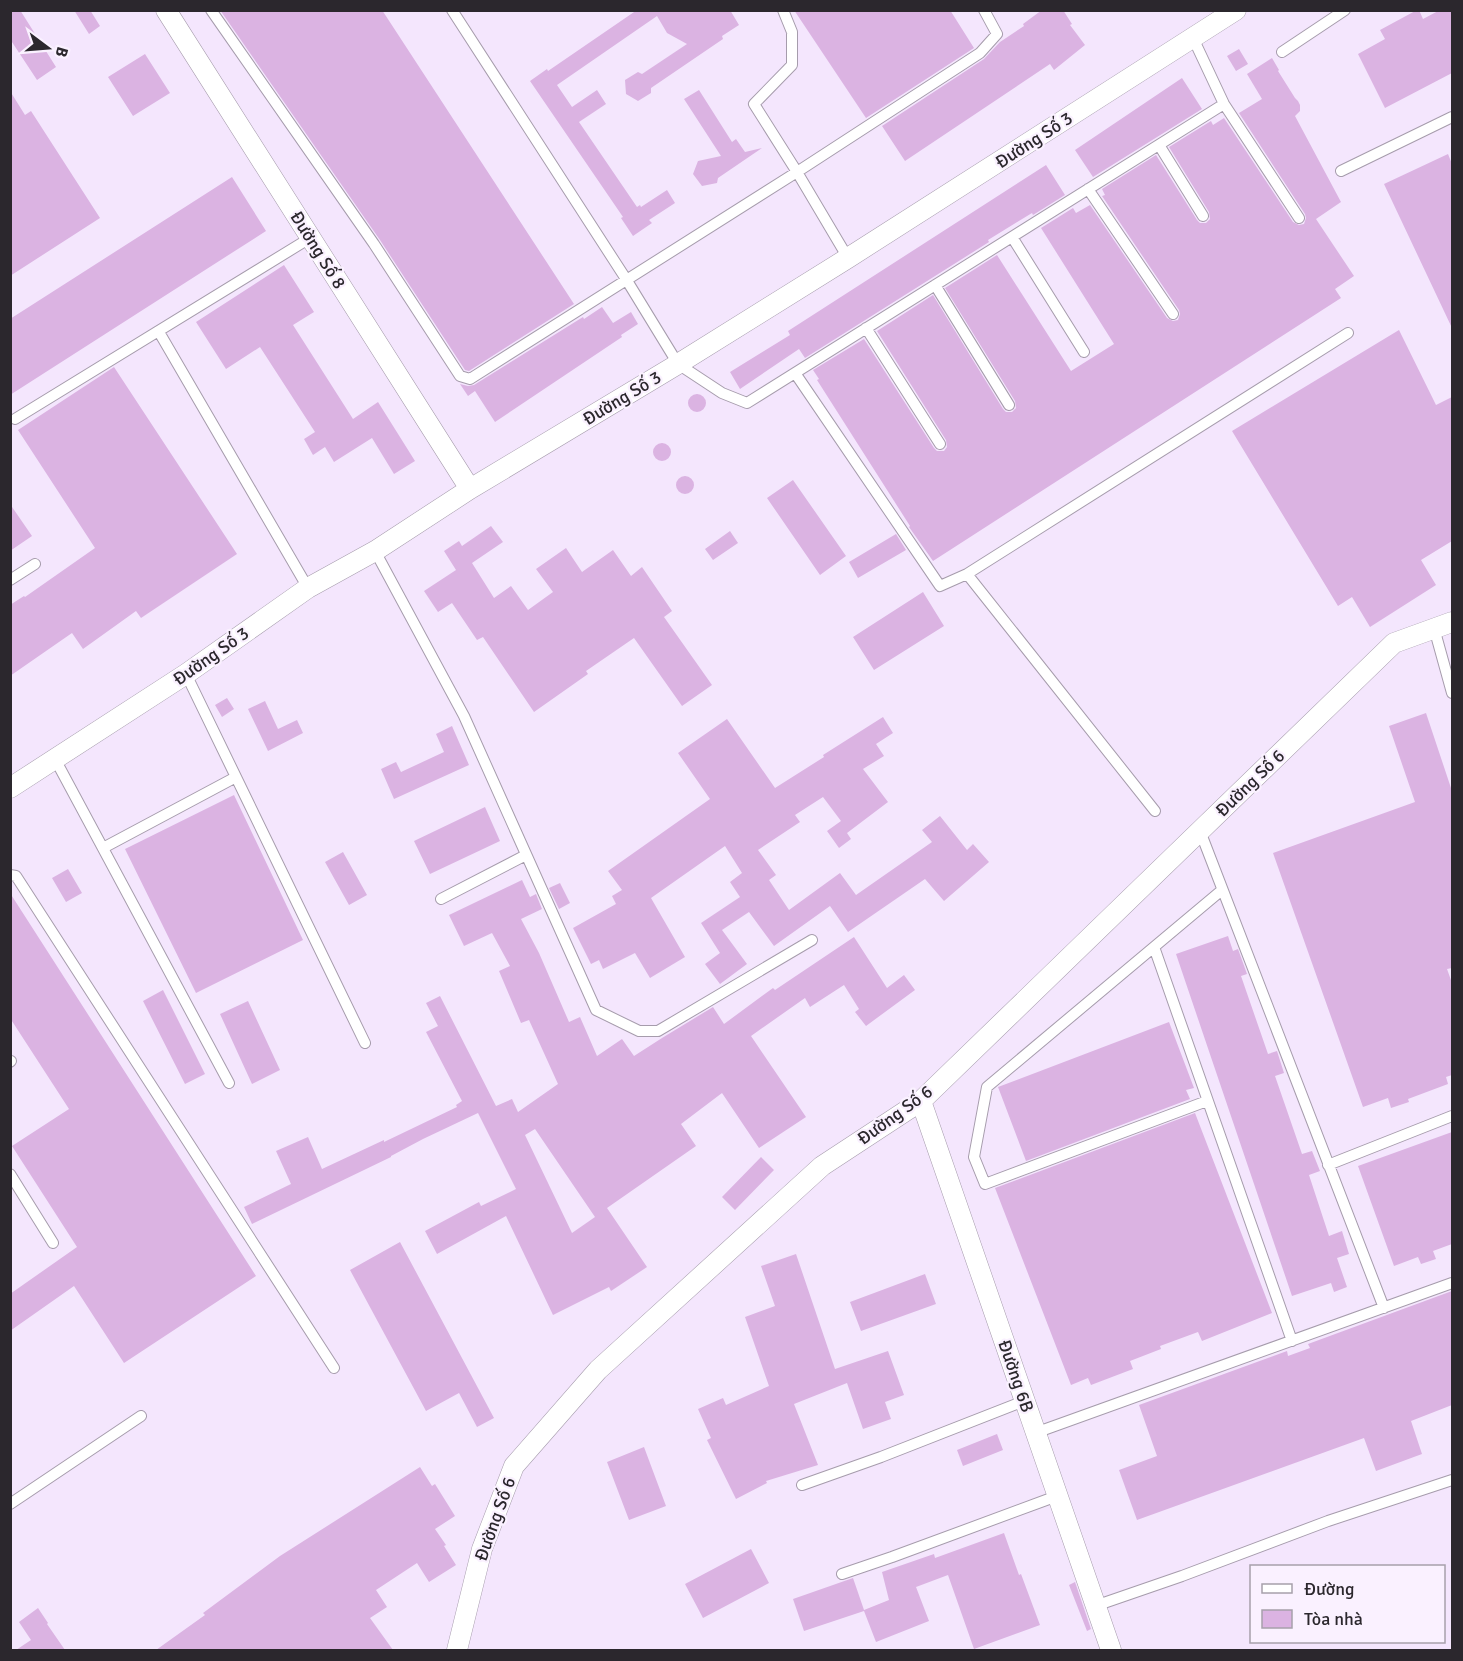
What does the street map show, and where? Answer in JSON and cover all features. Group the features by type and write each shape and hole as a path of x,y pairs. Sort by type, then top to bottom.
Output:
{"street":[{"name":"Đường Số 8","path":"166,10 470,489"},
{"name":"Đường Số 3","path":"10,788 186,674 308,588 375,551 470,489 678,364 1236,10"},
{"name":"Đường Số 6","path":"457,1650 482,1549 514,1466 598,1370 822,1166 921,1101 1394,643 1443,625"},
{"name":"Đường 6B","path":"921,1101 1111,1650"}],"lane":[{"path":"211,10 374,244 460,376 470,378 797,172 980,53 998,34 984,10"},
{"path":"452,10 626,279 678,364 722,393 747,403 1224,104"},
{"path":"783,10 792,33 792,65 754,105 848,258"},
{"path":"1282,52 1345,10"},
{"path":"1193,38 1224,104 1299,218"},
{"path":"1341,171 1452,117"},
{"path":"1159,144 1203,216"},
{"path":"1088,189 1173,314"},
{"path":"1012,237 1084,352"},
{"path":"15,419 310,238"},
{"path":"935,285 1009,405"},
{"path":"866,328 940,444"},
{"path":"159,332 308,588"},
{"path":"795,373 940,586 966,574 1348,333"},
{"path":"375,551 464,716 596,1010 639,1030 658,1031 812,940"},
{"path":"10,580 35,564"},
{"path":"966,574 1155,812"},
{"path":"1443,625 1452,693"},
{"path":"186,674 365,1043"},
{"path":"55,759 229,1083"},
{"path":"103,848 236,777"},
{"path":"1200,831 1384,1308"},
{"path":"441,899 526,855"},
{"path":"10,875 16,876 334,1368"},
{"path":"1207,1101 985,1184 974,1157 987,1087 1222,890"},
{"path":"1154,947 1292,1341"},
{"path":"1328,1165 1452,1116"},
{"path":"10,1174 53,1243"},
{"path":"1035,1433 1452,1283"},
{"path":"802,1485 1024,1401"},
{"path":"10,1504 141,1416"},
{"path":"1095,1606 1328,1521 1452,1480"},
{"path":"842,1574 1057,1496"}],"shaded area":[{"path":"11,11 1452,11 1452,1650 11,1650"}],"building":[{"path":"10,10 20,10 56,67 37,80 10,39"},
{"path":"74,10 90,10 100,26 89,34"},
{"path":"220,10 382,10 574,304 469,371 465,370 380,240"},
{"path":"637,10 730,10 739,25 722,36 723,39 651,88 651,93 638,101 626,94 625,80 638,72 642,74 687,44 667,33 657,16 557,85 572,107 597,90 606,104 579,122 637,207 640,205 641,207 667,190 675,203 649,220 652,223 633,236 621,218 623,217 530,81"},
{"path":"794,10 950,10 974,48 866,118"},
{"path":"1042,10 1063,10 1072,24 1070,25 1085,45 1054,70 1050,64 905,161 882,126 984,59 1000,42 1024,26 1023,24"},
{"path":"1417,10 1423,19 1440,10 1452,10 1452,73 1385,108 1358,54 1385,39 1380,30"},
{"path":"1239,49 1248,64 1236,71 1227,56"},
{"path":"145,54 170,93 133,116 108,77"},
{"path":"1272,58 1300,105 1300,111 1295,116 1341,202 1316,219 1354,276 1335,289 1341,298 933,561 909,527 817,380 819,379 813,370 864,339 934,448 937,451 944,451 947,447 946,440 877,331 933,295 1003,409 1006,412 1012,412 1016,408 1015,401 945,288 997,255 1071,371 1114,344 1041,228 1073,208 1076,213 1090,205 1167,318 1173,321 1178,320 1179,310 1102,196 1105,195 1102,189 1156,155 1197,220 1200,223 1206,223 1210,219 1209,212 1169,147 1211,121 1213,125 1224,118 1293,222 1299,225 1304,224 1305,214 1239,113 1262,99 1247,74"},
{"path":"1182,78 1202,109 1093,177 1075,150"},
{"path":"699,90 732,142 736,139 745,152 762,148 718,178 717,183 702,186 693,174 698,161 721,156 684,99"},
{"path":"10,91 25,115 31,111 100,218 10,276"},
{"path":"1448,154 1452,164 1452,328 1384,184"},
{"path":"1046,165 1065,195 988,240 989,242 805,358 799,349 740,389 730,372 790,335 788,331"},
{"path":"232,177 266,231 10,395 10,319"},
{"path":"284,265 314,312 293,325 353,419 378,402 415,461 394,474 372,438 334,462 325,447 313,455 304,439 315,432 260,347 226,369 196,322"},
{"path":"602,307 613,323 631,312 638,324 495,422 475,391 468,396 460,384 474,385"},
{"path":"1399,330 1436,405 1452,397 1452,541 1421,560 1436,585 1370,627 1352,597 1338,606 1232,431"},
{"path":"114,367 237,554 141,618 136,611 83,649 72,633 10,676 10,605 95,548 18,430"},
{"path":"693,394 701,394 706,399 704,410 693,412 688,407 688,399"},
{"path":"658,443 666,443 671,448 669,459 658,461 653,456 653,448"},
{"path":"681,476 689,476 694,481 692,492 681,494 676,489 676,481"},
{"path":"793,480 846,556 820,575 767,498"},
{"path":"10,504 32,536 10,551"},
{"path":"491,526 503,542 472,563 494,598 511,586 528,610 553,592 536,569 566,548 582,572 613,550 631,576 642,567 672,611 664,617 712,685 682,706 634,638 586,671 588,674 534,712 483,637 477,640 452,603 438,612 424,591 456,570 444,551 459,541 462,546"},
{"path":"730,531 738,543 713,560 705,549"},
{"path":"896,534 906,550 858,578 849,562"},
{"path":"923,592 944,626 874,670 853,637"},
{"path":"227,698 234,709 222,717 215,705"},
{"path":"265,701 278,729 297,720 303,733 268,751 248,709"},
{"path":"1426,713 1452,791 1452,968 1447,969 1452,983 1452,1075 1446,1077 1448,1084 1408,1099 1409,1102 1391,1108 1388,1098 1363,1107 1273,853 1415,802 1389,726"},
{"path":"883,717 893,733 876,744 884,756 863,769 888,802 847,833 851,839 839,848 827,831 841,821 823,797 795,815 800,822 758,850 776,875 769,880 789,910 840,873 856,895 932,842 922,830 940,816 967,850 973,844 989,862 944,901 925,879 848,932 830,906 774,946 749,912 722,930 747,964 720,984 705,964 720,953 701,923 740,897 730,882 742,873 725,846 651,898 685,957 650,978 635,953 603,969 599,960 591,964 573,928 616,904 612,896 622,890 608,871 710,799 678,753 727,719 775,788"},
{"path":"452,726 469,765 394,799 381,769 396,762 401,772 444,752 436,734"},
{"path":"234,795 303,940 196,993 125,849"},
{"path":"485,807 500,841 430,874 414,841"},
{"path":"343,852 367,895 349,905 325,862"},
{"path":"68,869 82,893 66,902 52,878"},
{"path":"522,880 530,897 536,894 542,909 521,919 539,953 569,1022 580,1017 597,1056 622,1039 634,1056 713,1007 724,1024 773,988 775,990 854,937 887,988 904,975 915,990 866,1026 855,1012 859,1009 844,985 810,1007 805,998 751,1036 806,1117 759,1148 722,1093 681,1124 696,1146 607,1208 647,1267 611,1291 609,1287 553,1315 506,1216 437,1254 425,1231 479,1202 481,1206 516,1189 478,1113 252,1224 244,1207 291,1184 276,1151 308,1137 322,1169 457,1107 456,1105 462,1101 426,1032 438,1026 426,1003 440,996 496,1106 512,1099 518,1112 558,1084 529,1020 521,1023 499,971 510,966 492,933 464,946 449,915","holes":["535,1129 595,1217 572,1233 525,1135"]},
{"path":"560,883 570,903 559,909 549,888"},
{"path":"10,893 256,1276 124,1363 74,1286 10,1331 10,1294 77,1247 12,1146 69,1109 10,1018"},
{"path":"1228,936 1233,951 1238,949 1247,974 1241,976 1268,1054 1277,1051 1284,1073 1275,1076 1302,1154 1312,1151 1320,1171 1309,1175 1329,1236 1342,1231 1349,1254 1337,1258 1347,1287 1334,1292 1331,1283 1292,1296 1176,954"},
{"path":"163,990 205,1074 185,1084 143,1001"},
{"path":"248,1001 280,1070 252,1084 220,1014"},
{"path":"1169,1022 1194,1088 1186,1090 1190,1099 1026,1161 998,1087"},
{"path":"1195,1113 1272,1313 1202,1341 1198,1332 1160,1346 1161,1349 1130,1361 1133,1369 1091,1385 1088,1378 1071,1385 995,1188"},
{"path":"1452,1132 1452,1244 1433,1251 1436,1259 1421,1264 1418,1257 1394,1266 1358,1166"},
{"path":"761,1157 774,1170 735,1210 722,1197"},
{"path":"400,1242 494,1418 477,1427 459,1393 426,1411 350,1270"},
{"path":"796,1254 835,1369 888,1351 904,1395 885,1402 891,1419 863,1429 847,1383 794,1404 818,1465 766,1481 767,1483 736,1499 707,1440 711,1438 698,1409 723,1398 726,1405 769,1386 745,1317 775,1306 761,1266"},
{"path":"925,1274 936,1304 861,1331 850,1302"},
{"path":"1452,1291 1452,1405 1411,1421 1422,1454 1376,1471 1364,1438 1137,1520 1119,1470 1157,1456 1139,1405 1287,1351 1288,1356 1310,1348 1308,1344"},
{"path":"997,1434 1003,1450 963,1466 957,1450"},
{"path":"644,1447 666,1506 629,1520 607,1462"},
{"path":"420,1467 432,1486 435,1484 455,1516 435,1529 456,1565 429,1582 417,1563 376,1590 387,1607 370,1618 393,1650 156,1650 280,1556"},
{"path":"1004,1533 1040,1625 974,1649 948,1575 916,1587 929,1621 876,1642 864,1611 804,1631 793,1599 853,1578 864,1610 889,1600 882,1572 934,1554 935,1558"},
{"path":"751,1549 769,1583 703,1618 685,1584"},
{"path":"1075,1582 1091,1629 1087,1631 1069,1585"},
{"path":"38,1608 65,1650 16,1650 31,1640 19,1622"}]}
